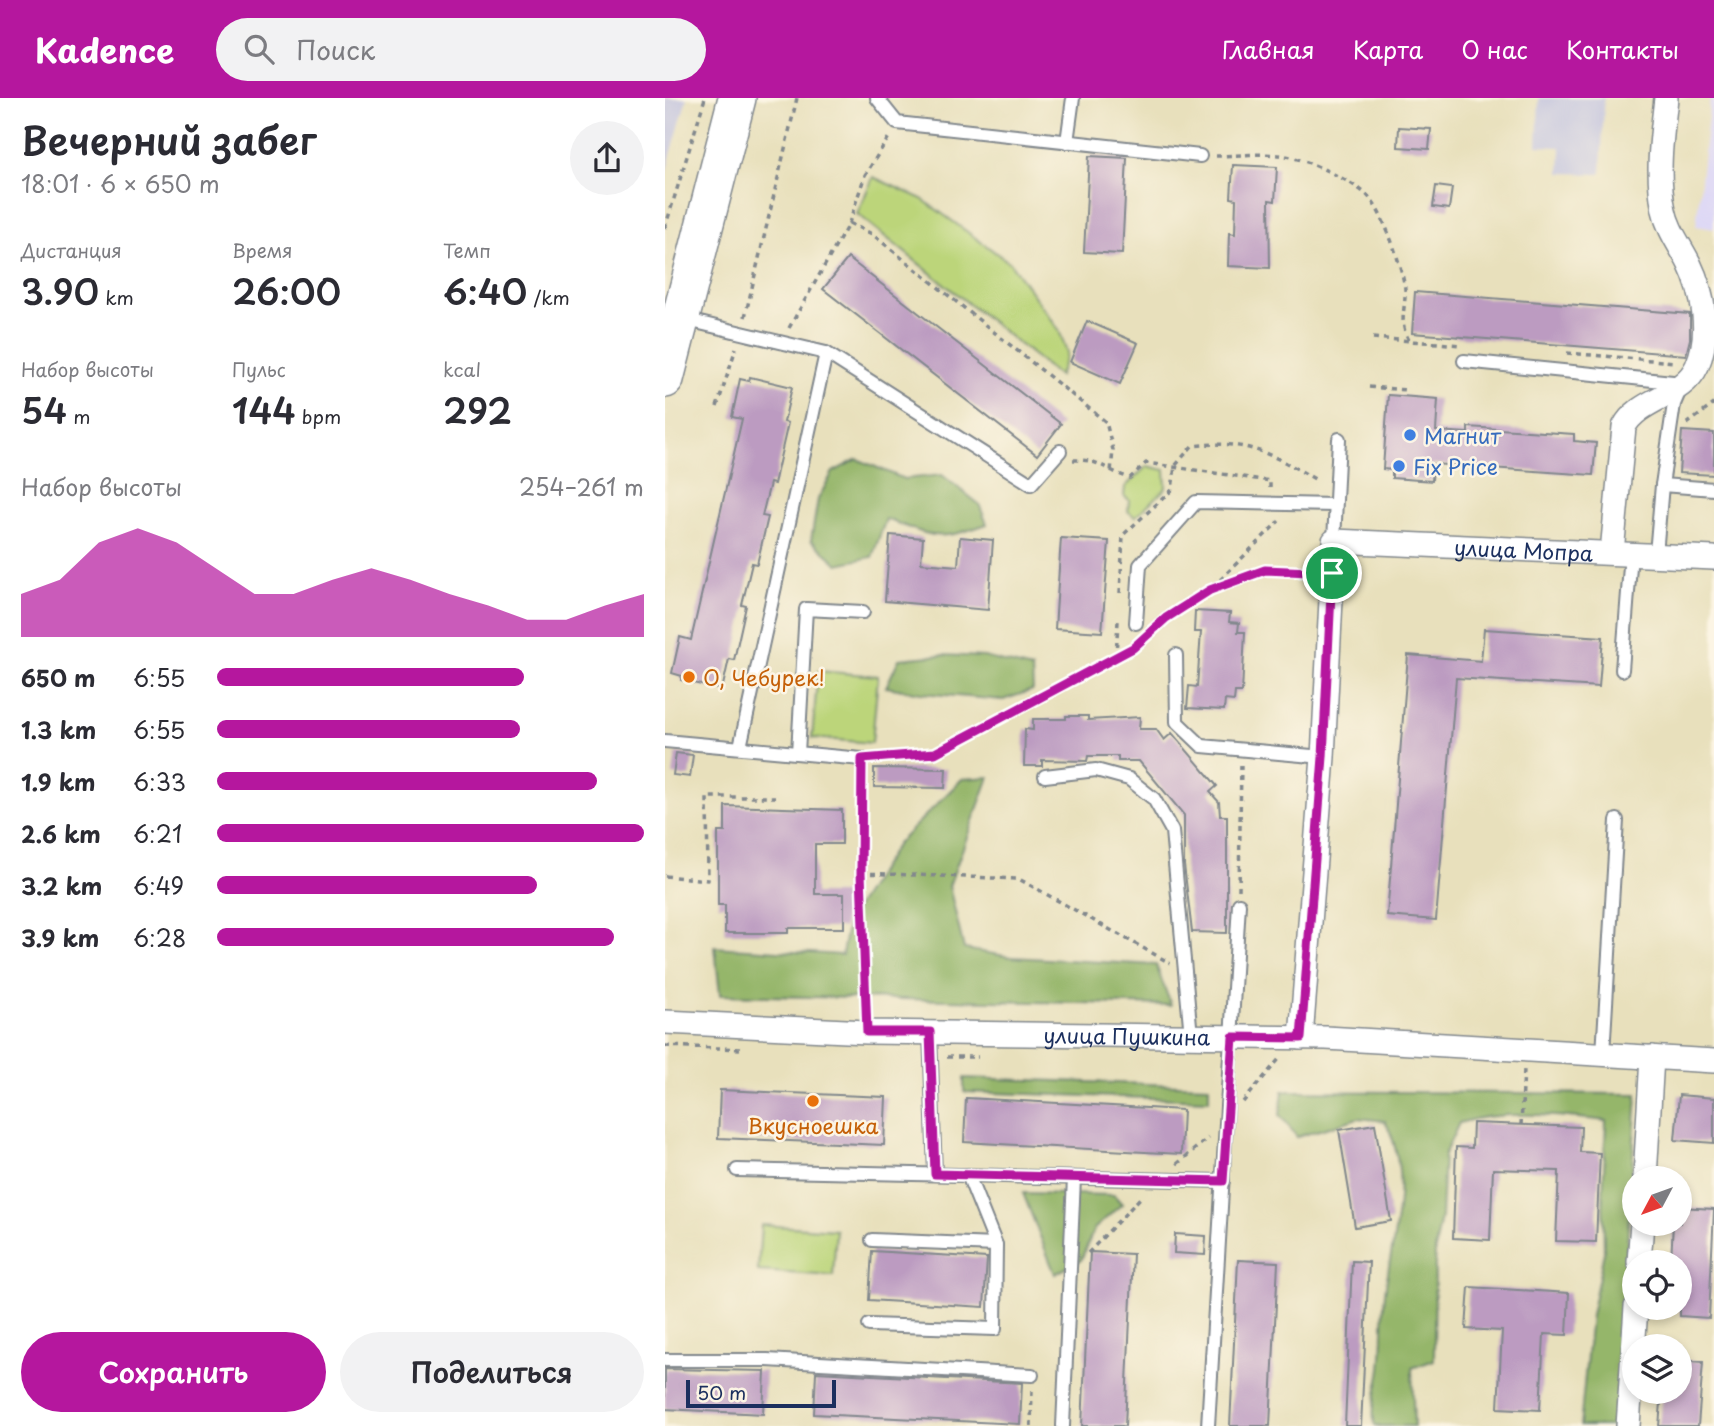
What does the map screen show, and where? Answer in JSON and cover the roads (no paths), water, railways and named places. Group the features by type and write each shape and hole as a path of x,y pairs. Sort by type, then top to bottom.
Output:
{"main road":[{"path":"670,347 737,98"}],"street":[{"path":"1621,552 1624,427 1637,412 1683,383 1698,364 1709,316 1694,275 1670,230 1663,207 1660,168 1666,98"},
{"path":"1296,1048 1323,757 1334,541"},
{"name":"улица Мопра","path":"1334,541 1714,558"},
{"name":"улица Пушкина","path":"665,1022 867,1032 1191,1036 1232,1047 1603,1055 1714,1061"},
{"path":"1646,1166 1652,1057"},
{"path":"1628,1426 1635,1320"}],"lane":[{"path":"877,98 897,123 1200,156"},
{"path":"1067,142 1073,98"},
{"path":"670,347 741,333 826,353 1031,484 1060,451"},
{"path":"740,747 826,353"},
{"path":"1464,361 1683,383 1674,404 1662,485 1656,554"},
{"path":"1334,541 1339,439"},
{"path":"1662,485 1714,489"},
{"path":"1136,623 1140,565 1196,502 1335,505"},
{"path":"1621,552 1622,670"},
{"path":"798,753 806,609 863,612"},
{"path":"1176,656 1177,722 1202,746 1241,752 1323,757"},
{"path":"665,741 862,759"},
{"path":"1045,776 1096,770 1129,779 1154,799 1172,831 1191,1036"},
{"path":"1603,1055 1617,820"},
{"path":"1208,1426 1239,904"},
{"path":"930,1032 935,1174"},
{"path":"737,1170 1223,1181"},
{"path":"869,1325 995,1329 996,1245 968,1175"},
{"path":"1063,1426 1074,1178"},
{"path":"872,1240 996,1245"},
{"path":"665,1360 767,1360 1032,1375"}],"place":[{"name":"Магнит","path":"1410,435"},
{"name":"Fix Price","path":"1399,466"},
{"name":"О, Чебурек!","path":"689,677"},
{"name":"Вкусноешка","path":"813,1101"}]}
